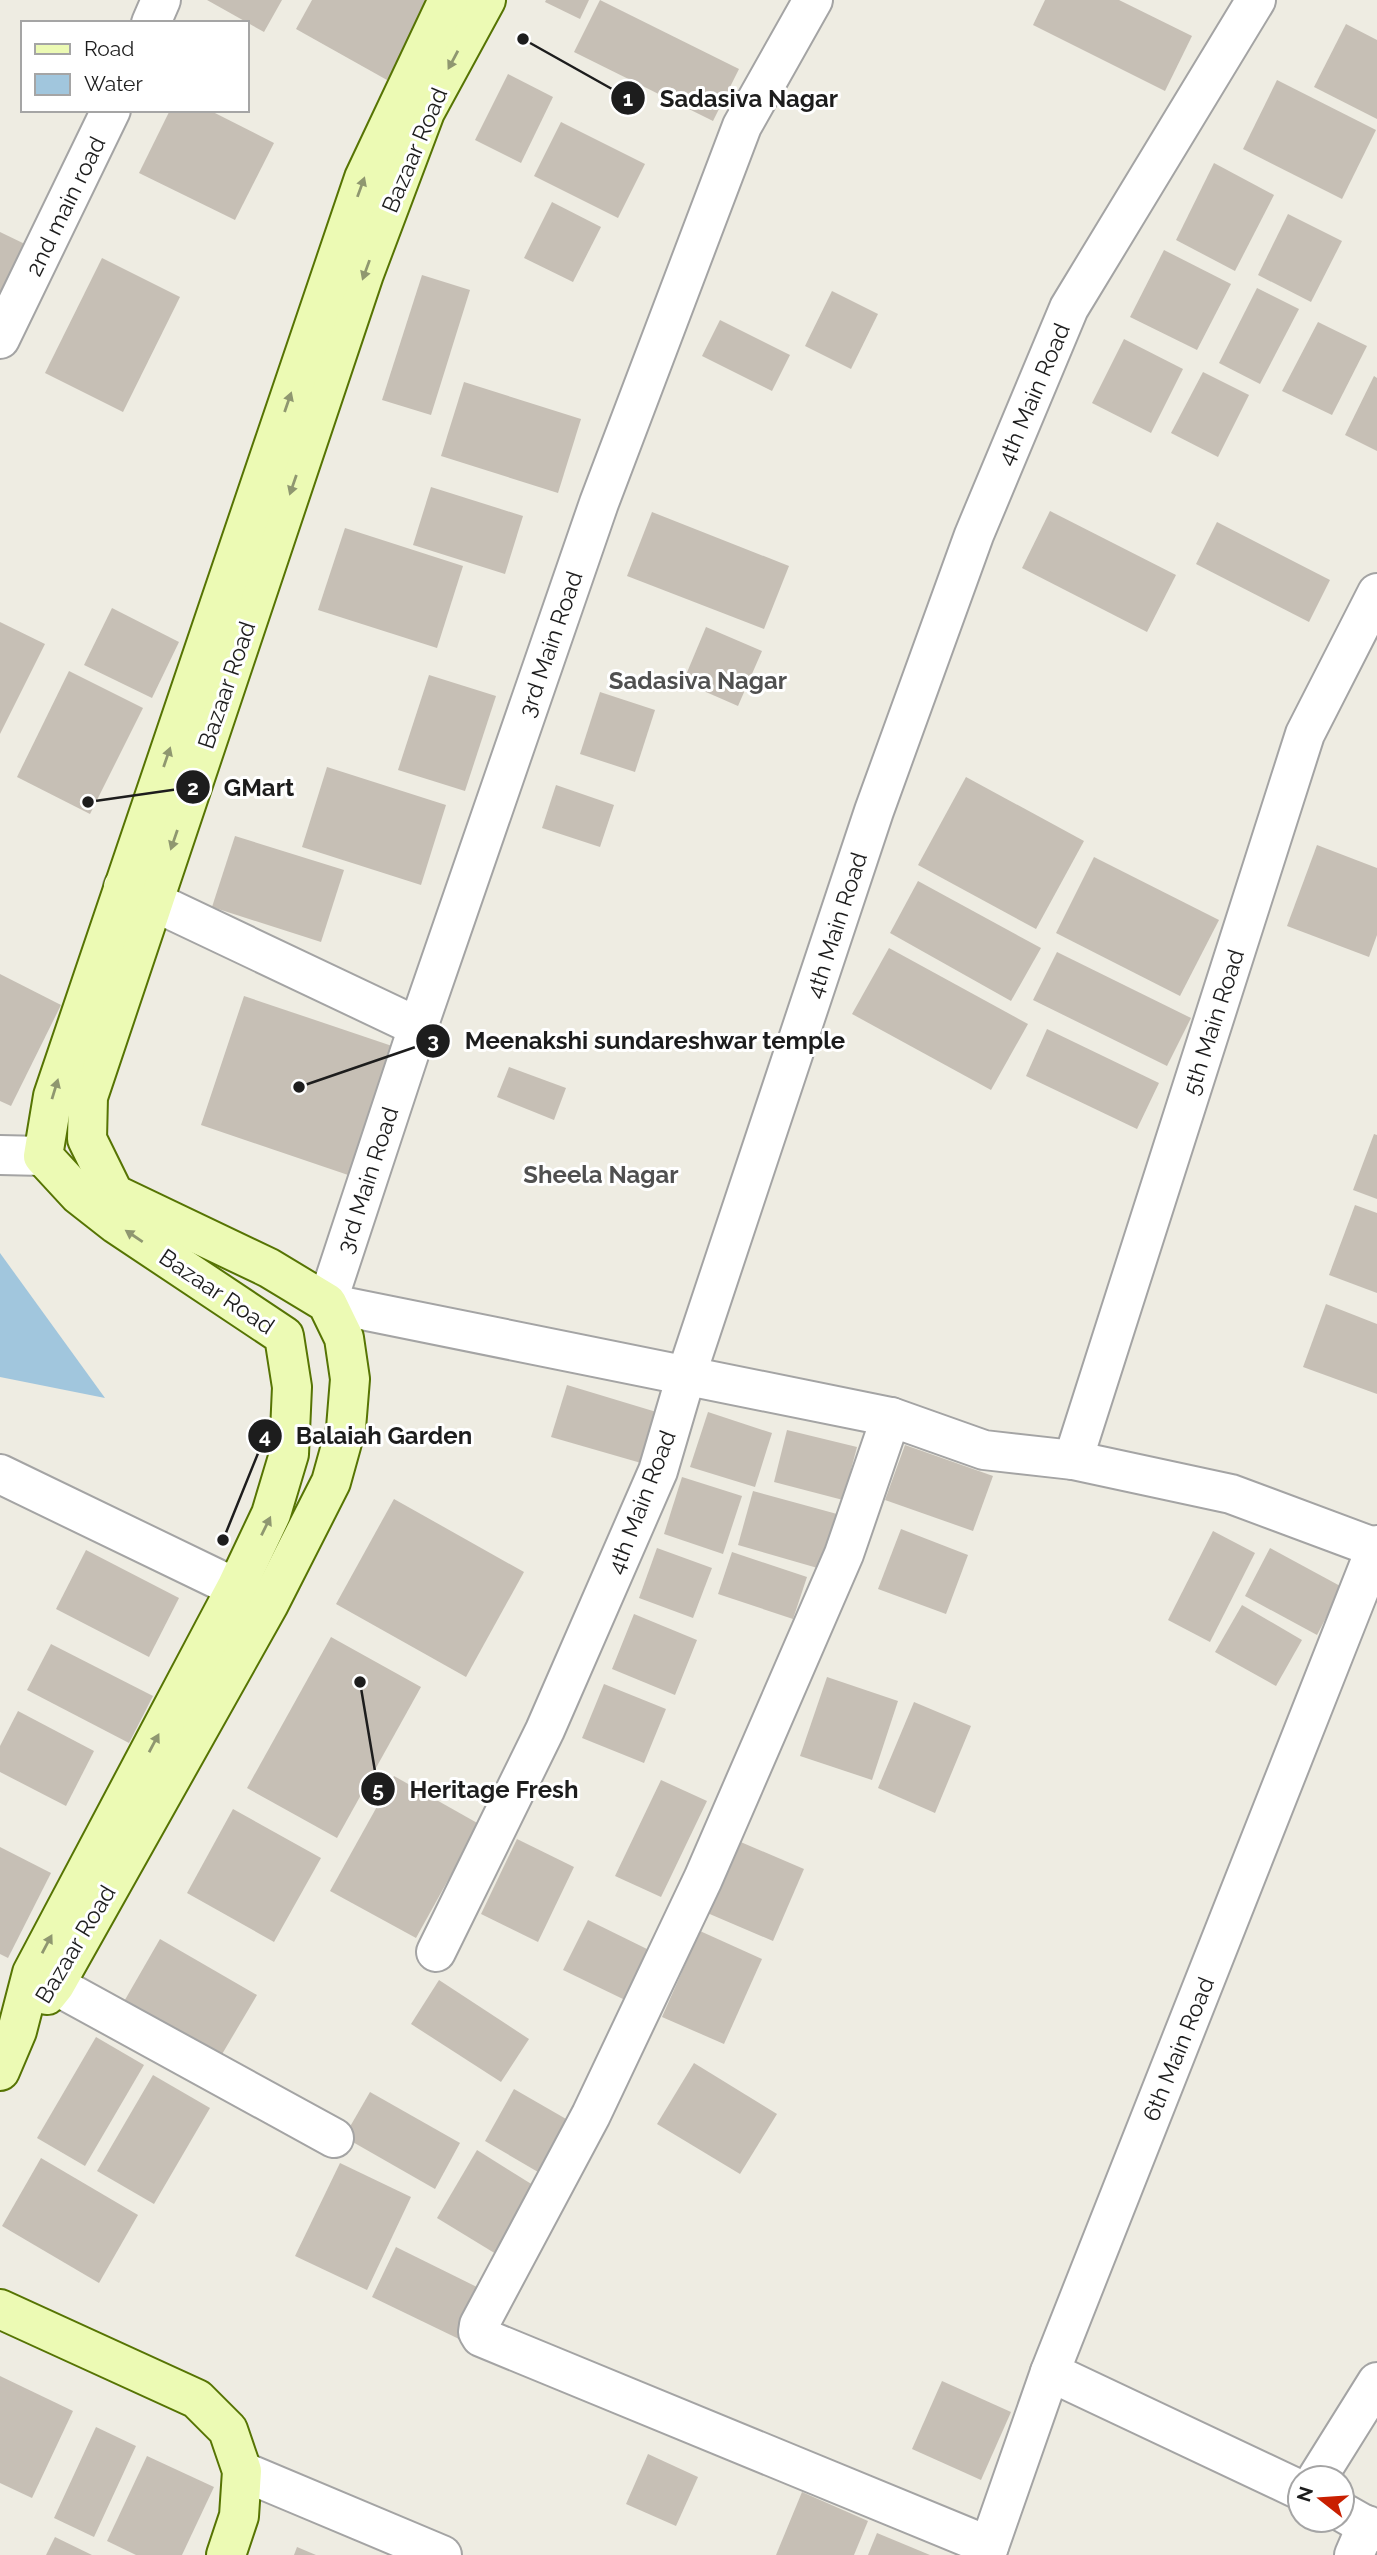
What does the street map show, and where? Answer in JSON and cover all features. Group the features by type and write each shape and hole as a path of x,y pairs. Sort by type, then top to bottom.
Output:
{"main road":[{"name":"Bazaar Road","path":"17,2031 55,1985 270,1604 331,1482 346,1428 350,1379 344,1338 327,1304 269,1268 114,1194 87,1139 88,1097 138,894 364,178 448,0"},
{"name":"Bazaar Road","path":"17,2031 32,1973 236,1588 271,1514 289,1454 292,1387 284,1336 116,1224 79,1195 43,1156 53,1096 138,894 425,112 486,0"},
{"path":"0,2071 17,2031"},
{"path":"0,2308 197,2399 228,2430 242,2471 239,2516 226,2555"}],"street":[{"path":"152,21 161,0"},
{"name":"3rd Main Road","path":"327,1304 418,1027 599,503 742,126 813,0"},
{"name":"4th Main Road","path":"436,1952 545,1730 653,1483 874,811 974,535 1069,308 1256,0"},
{"name":"2nd main road","path":"0,339 110,112"},
{"name":"5th Main Road","path":"1073,1460 1306,734 1377,593"},
{"path":"138,894 418,1027"},
{"path":"0,1156 43,1156"},
{"path":"327,1304 891,1418 984,1450 1073,1460 1231,1494 1377,1547"},
{"path":"891,1418 844,1554 703,1879 592,2115 479,2325 478,2332 481,2337 987,2550"},
{"path":"0,1474 236,1588"},
{"name":"6th Main Road","path":"987,2550 1050,2372 1366,1606 1377,1547"},
{"path":"55,1985 334,2138"},
{"path":"1050,2372 1286,2483"},
{"path":"1326,2464 1377,2382"},
{"path":"242,2471 442,2555"}],"water":[{"path":"0,1253 105,1398 0,1377"}],"building":[{"path":"207,0 282,0 264,32"},
{"path":"312,0 424,0 429,3 387,80 296,29"},
{"path":"589,0 580,19 545,2"},
{"path":"600,0 739,69 713,121 574,52"},
{"path":"1045,0 1119,0 1192,36 1165,91 1033,25"},
{"path":"1346,24 1377,40 1377,119 1314,87"},
{"path":"508,74 553,97 521,163 475,140"},
{"path":"1277,80 1376,130 1342,199 1243,149"},
{"path":"169,112 213,112 274,143 235,220 139,173"},
{"path":"561,122 645,164 618,218 534,176"},
{"path":"1214,163 1274,195 1235,271 1176,240"},
{"path":"552,202 601,227 573,282 524,258"},
{"path":"1288,214 1342,241 1311,302 1258,275"},
{"path":"0,232 29,246 0,304"},
{"path":"1164,250 1231,284 1197,350 1130,317"},
{"path":"102,258 180,297 123,412 45,373"},
{"path":"422,275 470,290 431,415 382,400"},
{"path":"1257,288 1299,309 1260,384 1219,363"},
{"path":"832,291 878,314 851,369 805,346"},
{"path":"720,320 790,355 772,391 702,356"},
{"path":"1318,322 1367,346 1332,415 1282,391"},
{"path":"1124,339 1183,369 1151,433 1092,403"},
{"path":"1203,372 1249,395 1218,457 1171,433"},
{"path":"1374,376 1377,378 1377,451 1345,435"},
{"path":"464,382 581,419 558,493 441,456"},
{"path":"431,487 523,516 505,574 413,545"},
{"path":"1050,511 1176,575 1147,632 1022,568"},
{"path":"652,512 789,566 764,629 627,576"},
{"path":"1217,522 1330,580 1309,622 1196,564"},
{"path":"345,528 463,566 437,648 318,610"},
{"path":"112,608 179,642 152,698 84,665"},
{"path":"0,622 45,644 0,734"},
{"path":"706,627 762,651 738,706 683,682"},
{"path":"69,671 143,708 90,814 17,777"},
{"path":"429,675 496,696 465,791 398,770"},
{"path":"600,692 655,710 635,772 580,754"},
{"path":"327,767 446,805 421,885 302,847"},
{"path":"966,777 1084,841 1036,929 918,865"},
{"path":"556,785 614,805 600,847 542,828"},
{"path":"235,836 344,870 321,942 212,907"},
{"path":"1317,845 1377,868 1377,935 1369,957 1287,926"},
{"path":"1094,857 1219,920 1180,996 1056,933"},
{"path":"918,881 1041,948 1011,1001 890,933"},
{"path":"889,948 1028,1024 991,1090 852,1014"},
{"path":"1057,952 1191,1018 1167,1066 1033,1000"},
{"path":"0,974 61,1005 11,1106 0,1101"},
{"path":"244,996 398,1048 354,1177 201,1125"},
{"path":"1047,1029 1159,1083 1137,1129 1026,1076"},
{"path":"509,1067 566,1088 554,1120 497,1097"},
{"path":"1374,1134 1377,1135 1377,1199 1353,1190"},
{"path":"1355,1205 1377,1213 1377,1293 1329,1275"},
{"path":"1326,1304 1377,1324 1377,1394 1303,1367"},
{"path":"567,1385 663,1414 648,1465 551,1437"},
{"path":"708,1412 772,1433 755,1487 690,1467"},
{"path":"787,1430 857,1447 843,1500 774,1482"},
{"path":"905,1445 993,1476 973,1531 885,1500"},
{"path":"682,1477 742,1496 723,1554 664,1534"},
{"path":"753,1491 837,1514 821,1569 738,1545"},
{"path":"394,1499 524,1572 466,1677 336,1604"},
{"path":"901,1529 968,1555 946,1614 878,1589"},
{"path":"1213,1531 1255,1553 1210,1642 1168,1620"},
{"path":"657,1548 712,1568 693,1618 639,1598"},
{"path":"1270,1548 1342,1587 1317,1635 1245,1596"},
{"path":"86,1550 179,1598 149,1657 56,1609"},
{"path":"732,1552 807,1577 793,1619 718,1594"},
{"path":"1242,1605 1302,1640 1276,1686 1215,1652"},
{"path":"634,1614 697,1640 675,1695 612,1669"},
{"path":"331,1637 421,1687 337,1838 247,1788"},
{"path":"51,1644 153,1696 129,1743 27,1690"},
{"path":"827,1677 898,1701 872,1780 800,1756"},
{"path":"604,1684 666,1709 644,1763 582,1738"},
{"path":"914,1702 971,1726 935,1813 878,1788"},
{"path":"18,1711 94,1751 66,1806 0,1772 0,1746"},
{"path":"394,1776 479,1824 416,1938 330,1891"},
{"path":"661,1780 707,1801 661,1897 615,1876"},
{"path":"233,1809 321,1858 274,1942 187,1893"},
{"path":"517,1839 574,1867 538,1942 481,1914"},
{"path":"736,1840 804,1869 773,1941 705,1912"},
{"path":"0,1847 51,1873 8,1958 0,1954"},
{"path":"588,1920 649,1950 625,2000 563,1970"},
{"path":"700,1931 762,1959 724,2044 662,2017"},
{"path":"160,1939 257,1995 218,2061 122,2005"},
{"path":"439,1980 529,2039 501,2082 411,2024"},
{"path":"96,2037 144,2065 85,2166 37,2138"},
{"path":"694,2063 777,2114 740,2174 657,2124"},
{"path":"153,2075 210,2108 154,2204 97,2171"},
{"path":"514,2089 580,2127 550,2179 485,2141"},
{"path":"370,2092 460,2143 435,2189 344,2137"},
{"path":"477,2150 541,2190 501,2257 437,2218"},
{"path":"41,2158 138,2215 99,2283 2,2226"},
{"path":"340,2163 411,2197 367,2290 295,2256"},
{"path":"396,2247 483,2290 459,2339 372,2297"},
{"path":"0,2376 73,2411 32,2498 0,2483"},
{"path":"942,2381 1011,2412 981,2480 912,2449"},
{"path":"96,2427 136,2446 94,2537 54,2518"},
{"path":"648,2454 698,2477 676,2526 626,2504"},
{"path":"147,2456 214,2487 182,2555 136,2555 107,2541"},
{"path":"802,2492 868,2521 854,2555 776,2555"},
{"path":"877,2533 930,2555 868,2555"},
{"path":"55,2537 92,2555 46,2555"},
{"path":"297,2547 316,2555 294,2555"}],"place":[{"name":"Sadasiva Nagar","path":"523,39"},
{"name":"GMart","path":"88,802"},
{"name":"Meenakshi sundareshwar temple","path":"299,1087"},
{"name":"Balaiah Garden","path":"223,1540"},
{"name":"Heritage Fresh","path":"360,1682"}],"district":[{"name":"Sadasiva Nagar","path":"698,680"},
{"name":"Sheela Nagar","path":"601,1174"}]}
